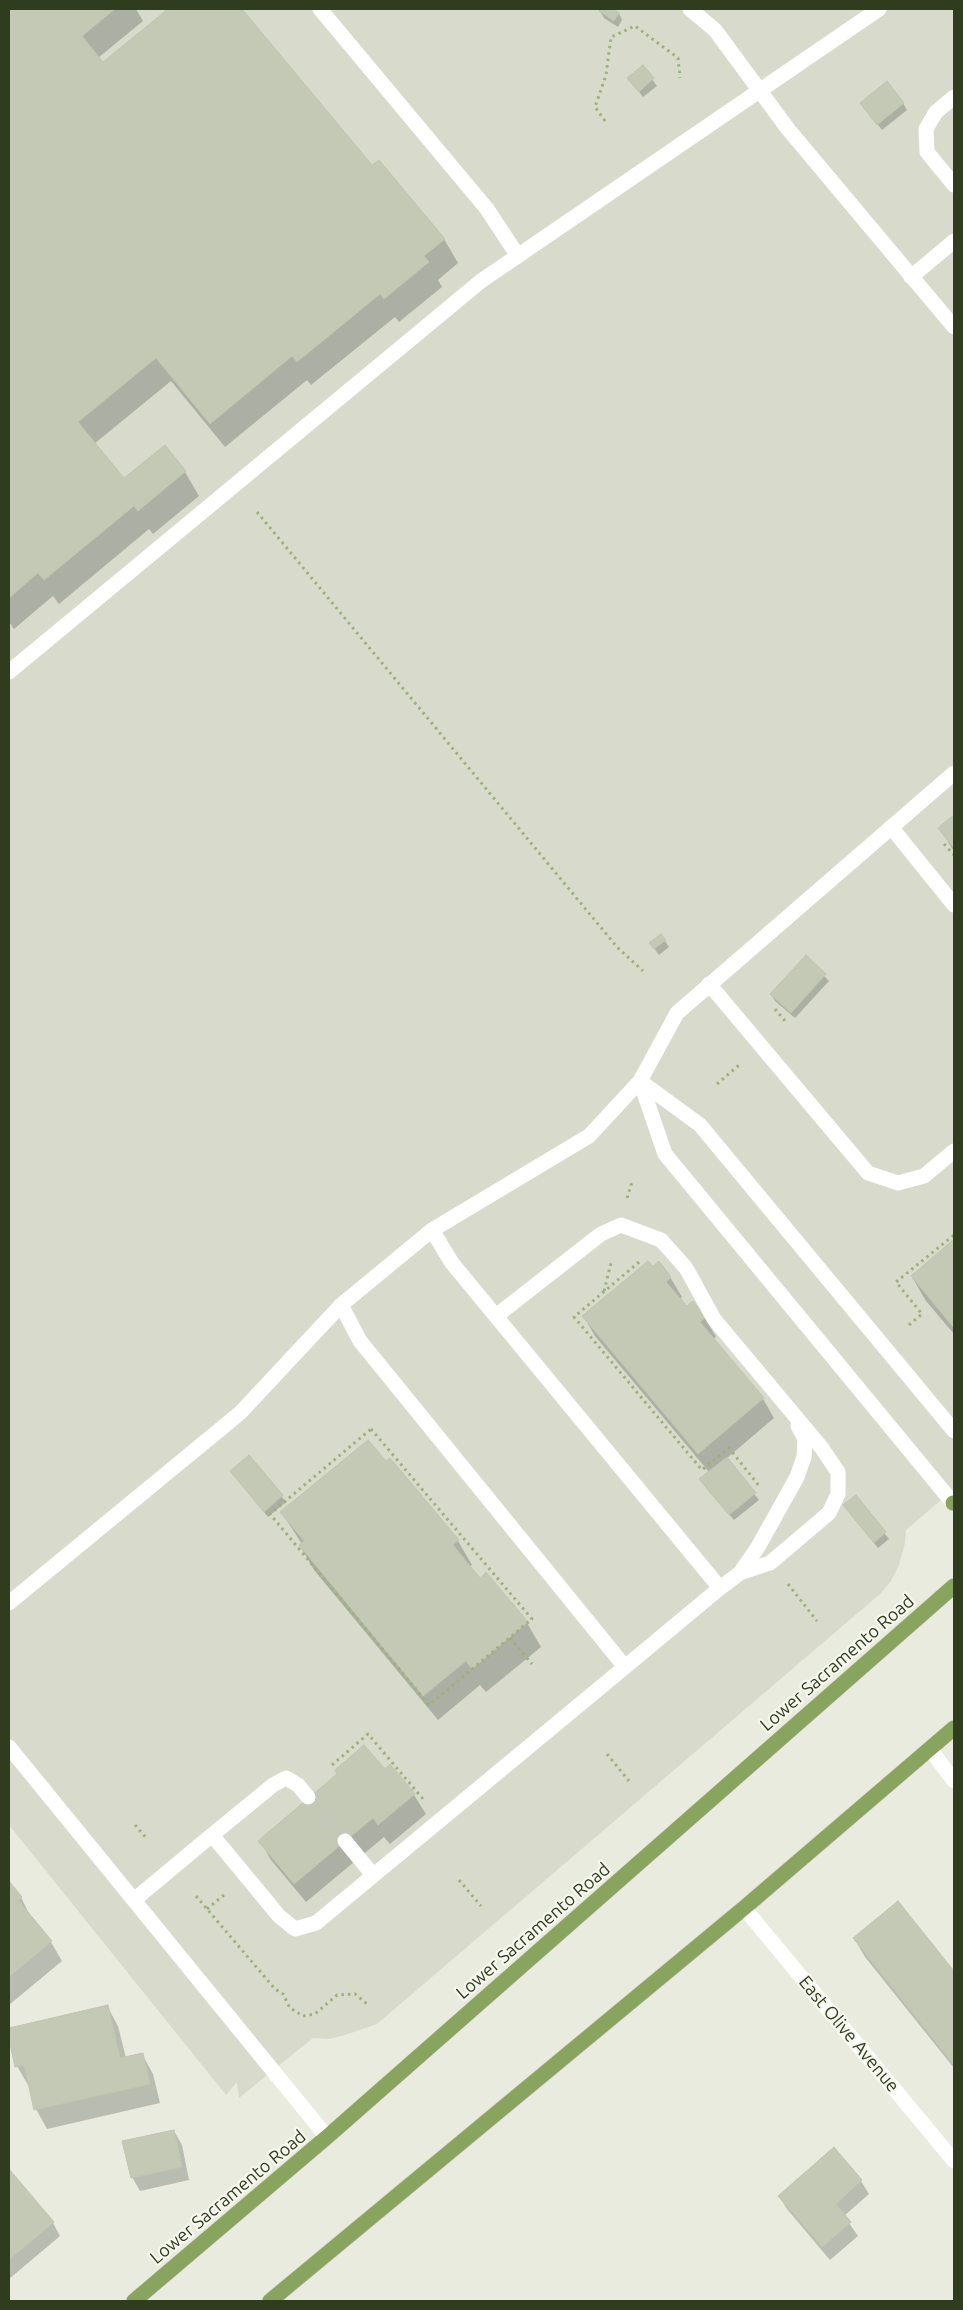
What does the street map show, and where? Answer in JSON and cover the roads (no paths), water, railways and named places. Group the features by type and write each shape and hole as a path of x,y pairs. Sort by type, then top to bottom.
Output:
{"main road":[{"name":"Lower Sacramento Road","path":"134,2301 327,2137 954,1586"},
{"path":"270,2301 744,1908 954,1728"}],"lane":[{"path":"320,9 483,205 518,256"},
{"path":"690,9 715,30 760,92 954,327"},
{"path":"9,672 474,287 879,9"},
{"path":"954,97 936,112 926,129 927,152 954,185"},
{"path":"911,277 954,241"},
{"path":"9,1603 240,1413 342,1305 432,1230 589,1136 640,1081 677,1012 954,773"},
{"path":"891,827 954,905"},
{"path":"709,984 868,1173 898,1183 924,1176 954,1151"},
{"path":"640,1081 700,1125 954,1431"},
{"path":"640,1081 665,1154 954,1503"},
{"path":"212,1836 279,1916 295,1929 316,1923 720,1588 740,1573 770,1562 829,1513 838,1494 838,1472 821,1447 792,1415 714,1318 686,1268 661,1240 620,1225 601,1234 496,1316"},
{"path":"432,1230 452,1263 720,1588"},
{"path":"342,1305 360,1341 625,1667"},
{"path":"740,1573 768,1530 797,1477 804,1457 805,1439 792,1415"},
{"path":"9,1747 327,2137"},
{"path":"930,1749 954,1781"},
{"path":"134,1900 273,1785 286,1778 298,1785 308,1797"},
{"path":"345,1841 373,1875"},
{"name":"East Olive Avenue","path":"744,1908 954,2161"}],"tunnel":[{"path":"308,1797 345,1841"}]}
